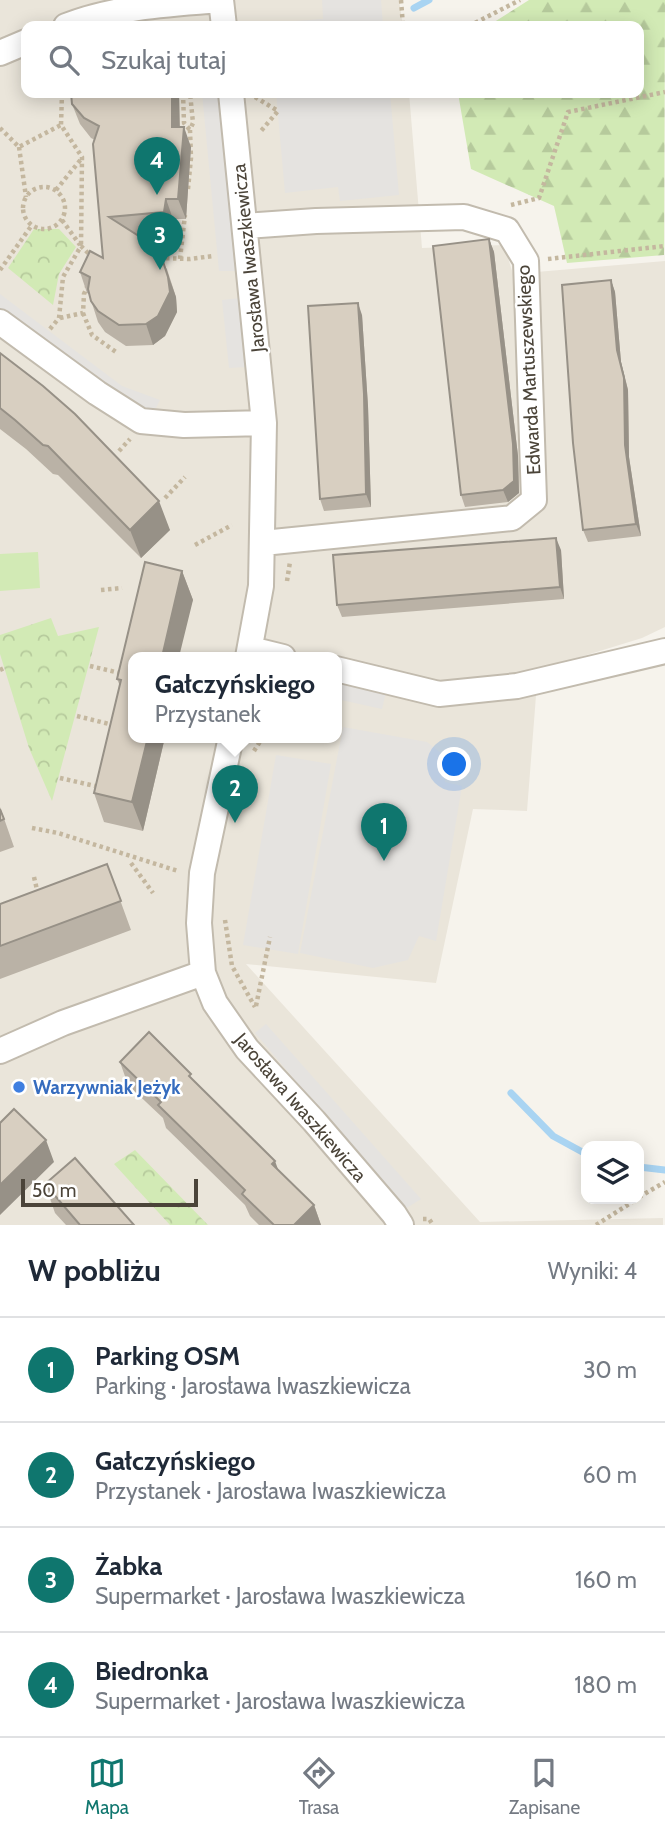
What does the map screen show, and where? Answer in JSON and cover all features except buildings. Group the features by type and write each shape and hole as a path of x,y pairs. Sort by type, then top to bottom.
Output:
{"street":[{"path":"78,21 91,16 166,4 221,0 223,21"},
{"path":"0,53 21,45"},
{"name":"Jarosława Iwaszkiewicza","path":"243,98 245,226 264,423 261,586 249,652"},
{"name":"Edwarda Martuszewskiego","path":"245,226 464,216 507,230 526,261 534,500 512,518 263,543"},
{"path":"0,322 97,393 141,421 184,425 264,423"},
{"path":"342,670 439,694 517,686 665,651"},
{"name":"Jarosława Iwaszkiewicza","path":"230,743 202,873 199,923 203,973 215,1003 247,1049 314,1121 401,1225"},
{"path":"0,1051 63,1023 203,973"}],"path":[{"path":"401,0 403,21"},
{"path":"479,21 520,0"},
{"path":"644,96 665,92"},
{"path":"50,329 59,318 63,277 81,246 82,158 61,125 62,98"},
{"path":"183,98 184,123 190,130"},
{"path":"187,193 191,158 190,130 193,123 190,98"},
{"path":"250,98 278,111 261,131"},
{"path":"502,207 540,198 568,112 636,98"},
{"path":"191,106 199,105"},
{"path":"19,146 61,125"},
{"path":"0,128 19,146 26,197 23,211 25,218 43,230 50,229 62,220 66,207 56,190 36,188 26,197"},
{"path":"56,190 82,158"},
{"path":"180,259 186,204"},
{"path":"62,220 95,260"},
{"path":"0,270 32,225"},
{"path":"526,261 665,246"},
{"path":"156,257 180,259 213,256"},
{"path":"90,281 84,294 83,313 92,335 116,352"},
{"path":"59,318 83,313"},
{"path":"165,498 185,477"},
{"path":"195,545 233,525"},
{"path":"101,590 122,588"},
{"path":"90,666 120,673"},
{"path":"77,716 109,724"},
{"path":"251,755 259,743"},
{"path":"60,778 94,786"},
{"path":"32,828 58,833 178,871"},
{"path":"131,863 153,893"},
{"path":"34,877 39,898"},
{"path":"225,916 232,966 255,1007 270,937"},
{"path":"644,1194 665,1182"},
{"path":"596,1225 629,1204"},
{"path":"429,1219 432,1225"}],"shaded area":[{"path":"0,0 399,0 402,21 21,21 21,98 409,98 422,248 504,245 513,274 665,261 665,627 642,638 538,670 527,811 473,809 436,983 246,964 480,1222 663,1218 663,1225 0,1225"},
{"path":"322,0 381,0 383,21 296,21 323,19"},
{"path":"202,98 219,98 235,271 219,271"},
{"path":"276,98 390,98 399,195 340,201 338,187 285,193"},
{"path":"0,294 122,386 160,400 153,414 140,413 0,314"},
{"path":"240,298 246,367 229,368 222,300"},
{"path":"342,678 387,688 382,709 342,700"},
{"path":"343,727 427,742 442,754 445,782 462,786 436,941 419,936 408,960 373,968 300,953"},
{"path":"276,755 331,764 298,954 243,945"},
{"path":"266,1024 421,1199 405,1209 255,1033"}],"green space":[{"path":"529,0 665,0 664,255 567,263 554,206 471,169 459,98 644,98 644,21 496,21"},
{"path":"34,229 59,229 76,247 59,274 53,305 8,268"},
{"path":"38,552 40,588 0,591 0,554"},
{"path":"51,618 58,636 99,627 52,801 29,748 0,654 0,635"},
{"path":"135,1150 208,1225 170,1225 114,1164"}],"waterway":[{"path":"414,8 429,0"},
{"path":"511,1093 553,1136 581,1151"},
{"path":"644,1168 665,1170"}],"place":[{"name":"Biedronka","path":"157,195"},
{"name":"Żabka","path":"160,270"},
{"name":"Gałczyńskiego","path":"235,823"},
{"name":"Parking OSM","path":"384,861"},
{"name":"Warzywniak Jeżyk","path":"19,1087"}]}
